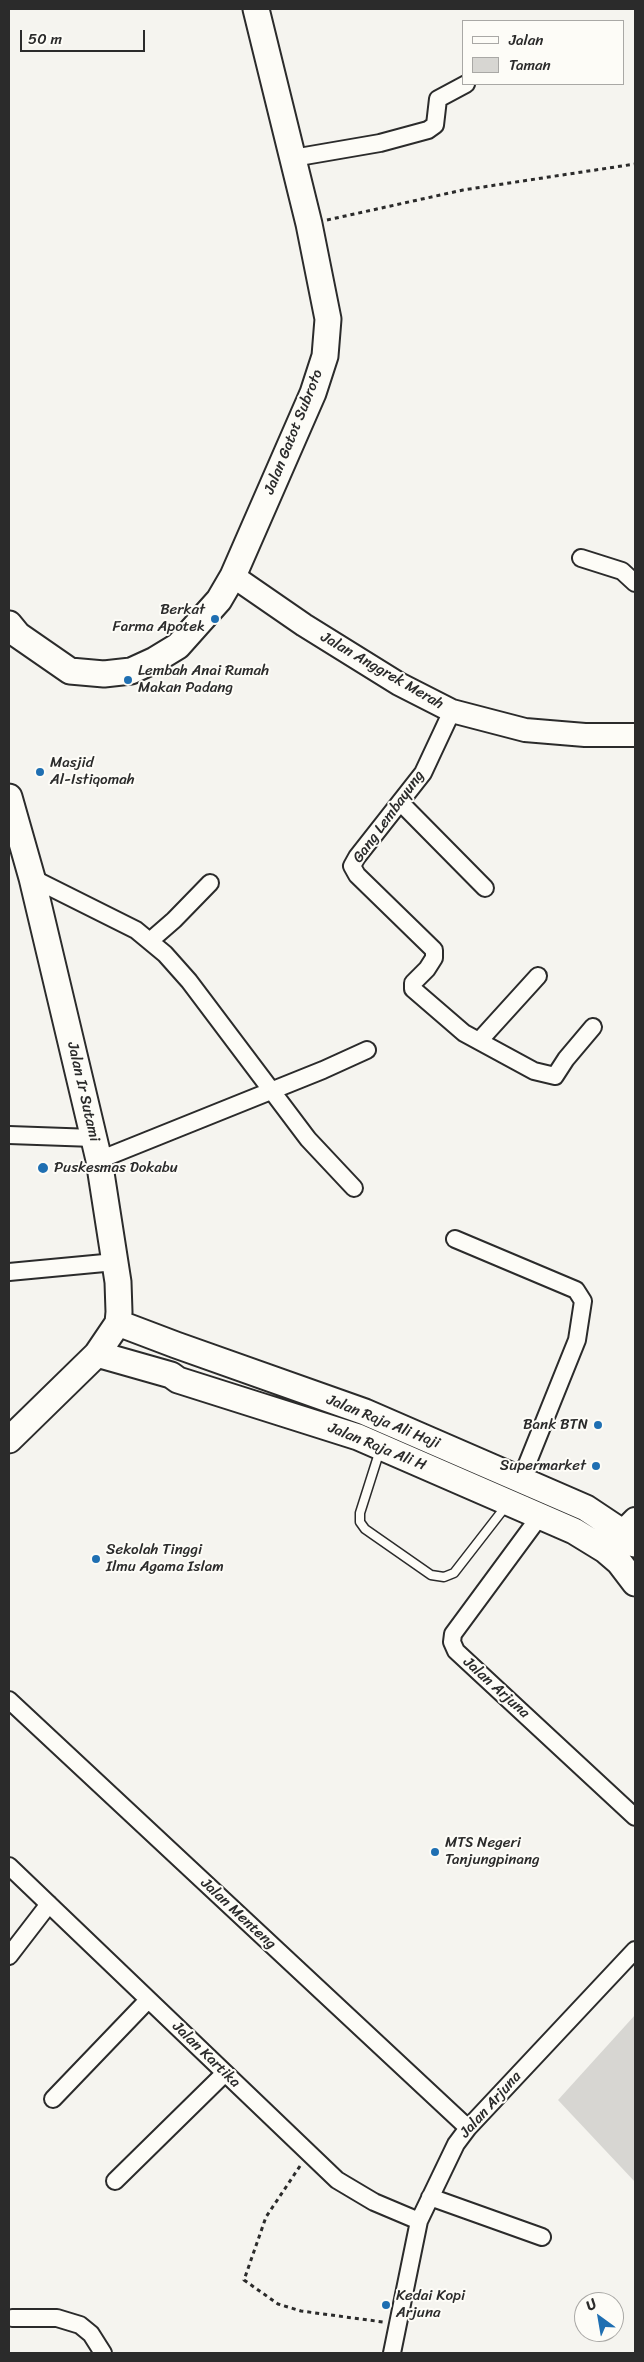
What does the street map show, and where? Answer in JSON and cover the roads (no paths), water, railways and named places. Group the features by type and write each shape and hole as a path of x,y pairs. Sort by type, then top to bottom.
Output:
{"main road":[{"name":"Jalan Gatot Subroto","path":"12,631 70,670 104,674 131,671 155,660 178,646 219,600 233,576 314,393 325,356 328,319 309,224 256,9"},
{"name":"Jalan Ir Sutami","path":"9,797 32,878 96,1149 118,1282 118,1323"},
{"name":"Jalan Raja Ali Haji","path":"118,1323 194,1352 365,1412 586,1508 631,1532"},
{"path":"9,1440 97,1354 118,1323"},
{"name":"Jalan Raja Ali H","path":"97,1354 171,1375 178,1380 381,1446 574,1531 604,1550 633,1574"}],"street":[{"path":"293,158 380,143 428,130 435,125 438,98 464,85"},
{"path":"581,558 622,571 635,583"},
{"name":"Jalan Anggrek Merah","path":"233,576 304,625 399,684 452,711 526,730 635,735"},
{"name":"Gang Lembayung","path":"452,711 423,773 352,866 357,875 434,950 434,958 427,969 413,983 414,989 464,1033 534,1072 555,1076 566,1058 594,1027"},
{"path":"400,802 485,888"},
{"path":"32,878 136,930 151,940 189,981 308,1139 354,1188"},
{"path":"151,940 174,920 210,883"},
{"path":"479,1041 538,976"},
{"path":"9,1135 96,1149 323,1070 367,1050"},
{"path":"455,1239 576,1290 583,1300 578,1340 521,1479"},
{"path":"9,1272 115,1262"},
{"name":"Jalan Arjuna","path":"540,1516 453,1634 452,1642 456,1652 635,1816"},
{"name":"Jalan Menteng","path":"9,1700 468,2128"},
{"name":"Jalan Kartika","path":"9,1866 337,2180 374,2202 419,2221"},
{"path":"9,1956 49,1904"},
{"name":"Jalan Arjuna","path":"392,2353 419,2221 456,2144 468,2128 635,1950"},
{"path":"53,2099 148,2000"},
{"path":"115,2181 225,2073"},
{"path":"430,2196 542,2237"},
{"path":"12,2318 57,2318 80,2326 91,2334 103,2353"}],"lane":[{"path":"381,1446 360,1513 360,1522 365,1529 431,1576 444,1577 454,1573 509,1502"}],"place":[{"name":"Berkat Farma Apotek","path":"215,619"},
{"name":"Lembah Anai Rumah Makan Padang","path":"128,680"},
{"name":"Masjid Al-Istiqomah","path":"40,772"},
{"name":"Puskesmas Dokabu","path":"43,1168"},
{"name":"Bank BTN","path":"598,1425"},
{"name":"Supermarket","path":"596,1466"},
{"name":"Sekolah Tinggi Ilmu Agama Islam","path":"96,1559"},
{"name":"MTS Negeri Tanjungpinang","path":"435,1852"},
{"name":"Kedai Kopi Arjuna","path":"386,2305"}]}
